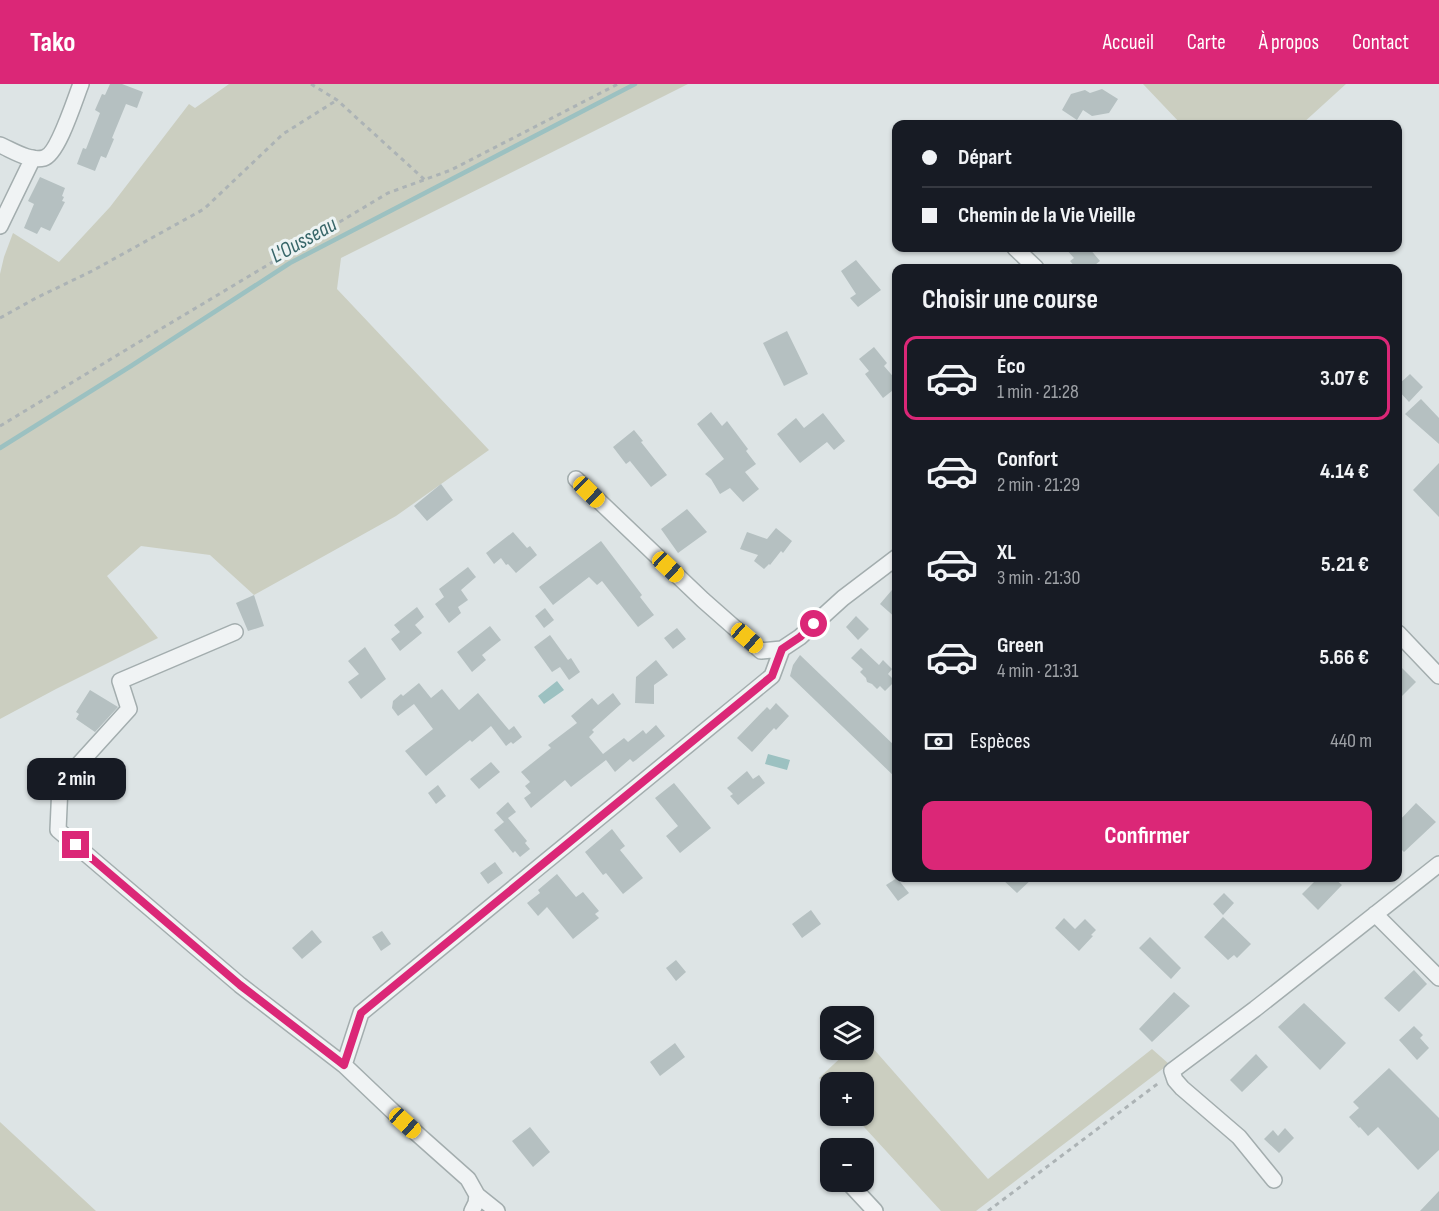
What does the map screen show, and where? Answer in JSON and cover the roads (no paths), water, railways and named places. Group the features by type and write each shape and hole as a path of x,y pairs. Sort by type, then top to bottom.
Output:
{"street":[{"path":"0,145 33,158 44,158 53,152 81,84"},
{"path":"0,226 33,158"},
{"path":"1019,252 1032,264"},
{"path":"576,479 703,600 761,651 782,649 800,637 843,598 892,561"},
{"path":"235,632 120,681 129,709 60,786 58,830 240,985 344,1065 468,1179 477,1195 497,1211"},
{"path":"1402,637 1439,676"},
{"path":"344,1065 361,1013 772,676 782,649"},
{"path":"1274,1180 1239,1137 1182,1088 1175,1080 1172,1071 1255,1010 1439,864"},
{"path":"1375,914 1439,978"},
{"path":"857,1192 875,1211"},
{"path":"472,1211 477,1195"}],"water":[{"path":"557,681 564,690 544,704 538,696"},
{"path":"768,754 790,760 787,770 765,764"}],"waterway":[{"name":"L'Ousseau","path":"0,448 290,263 635,84"}]}
